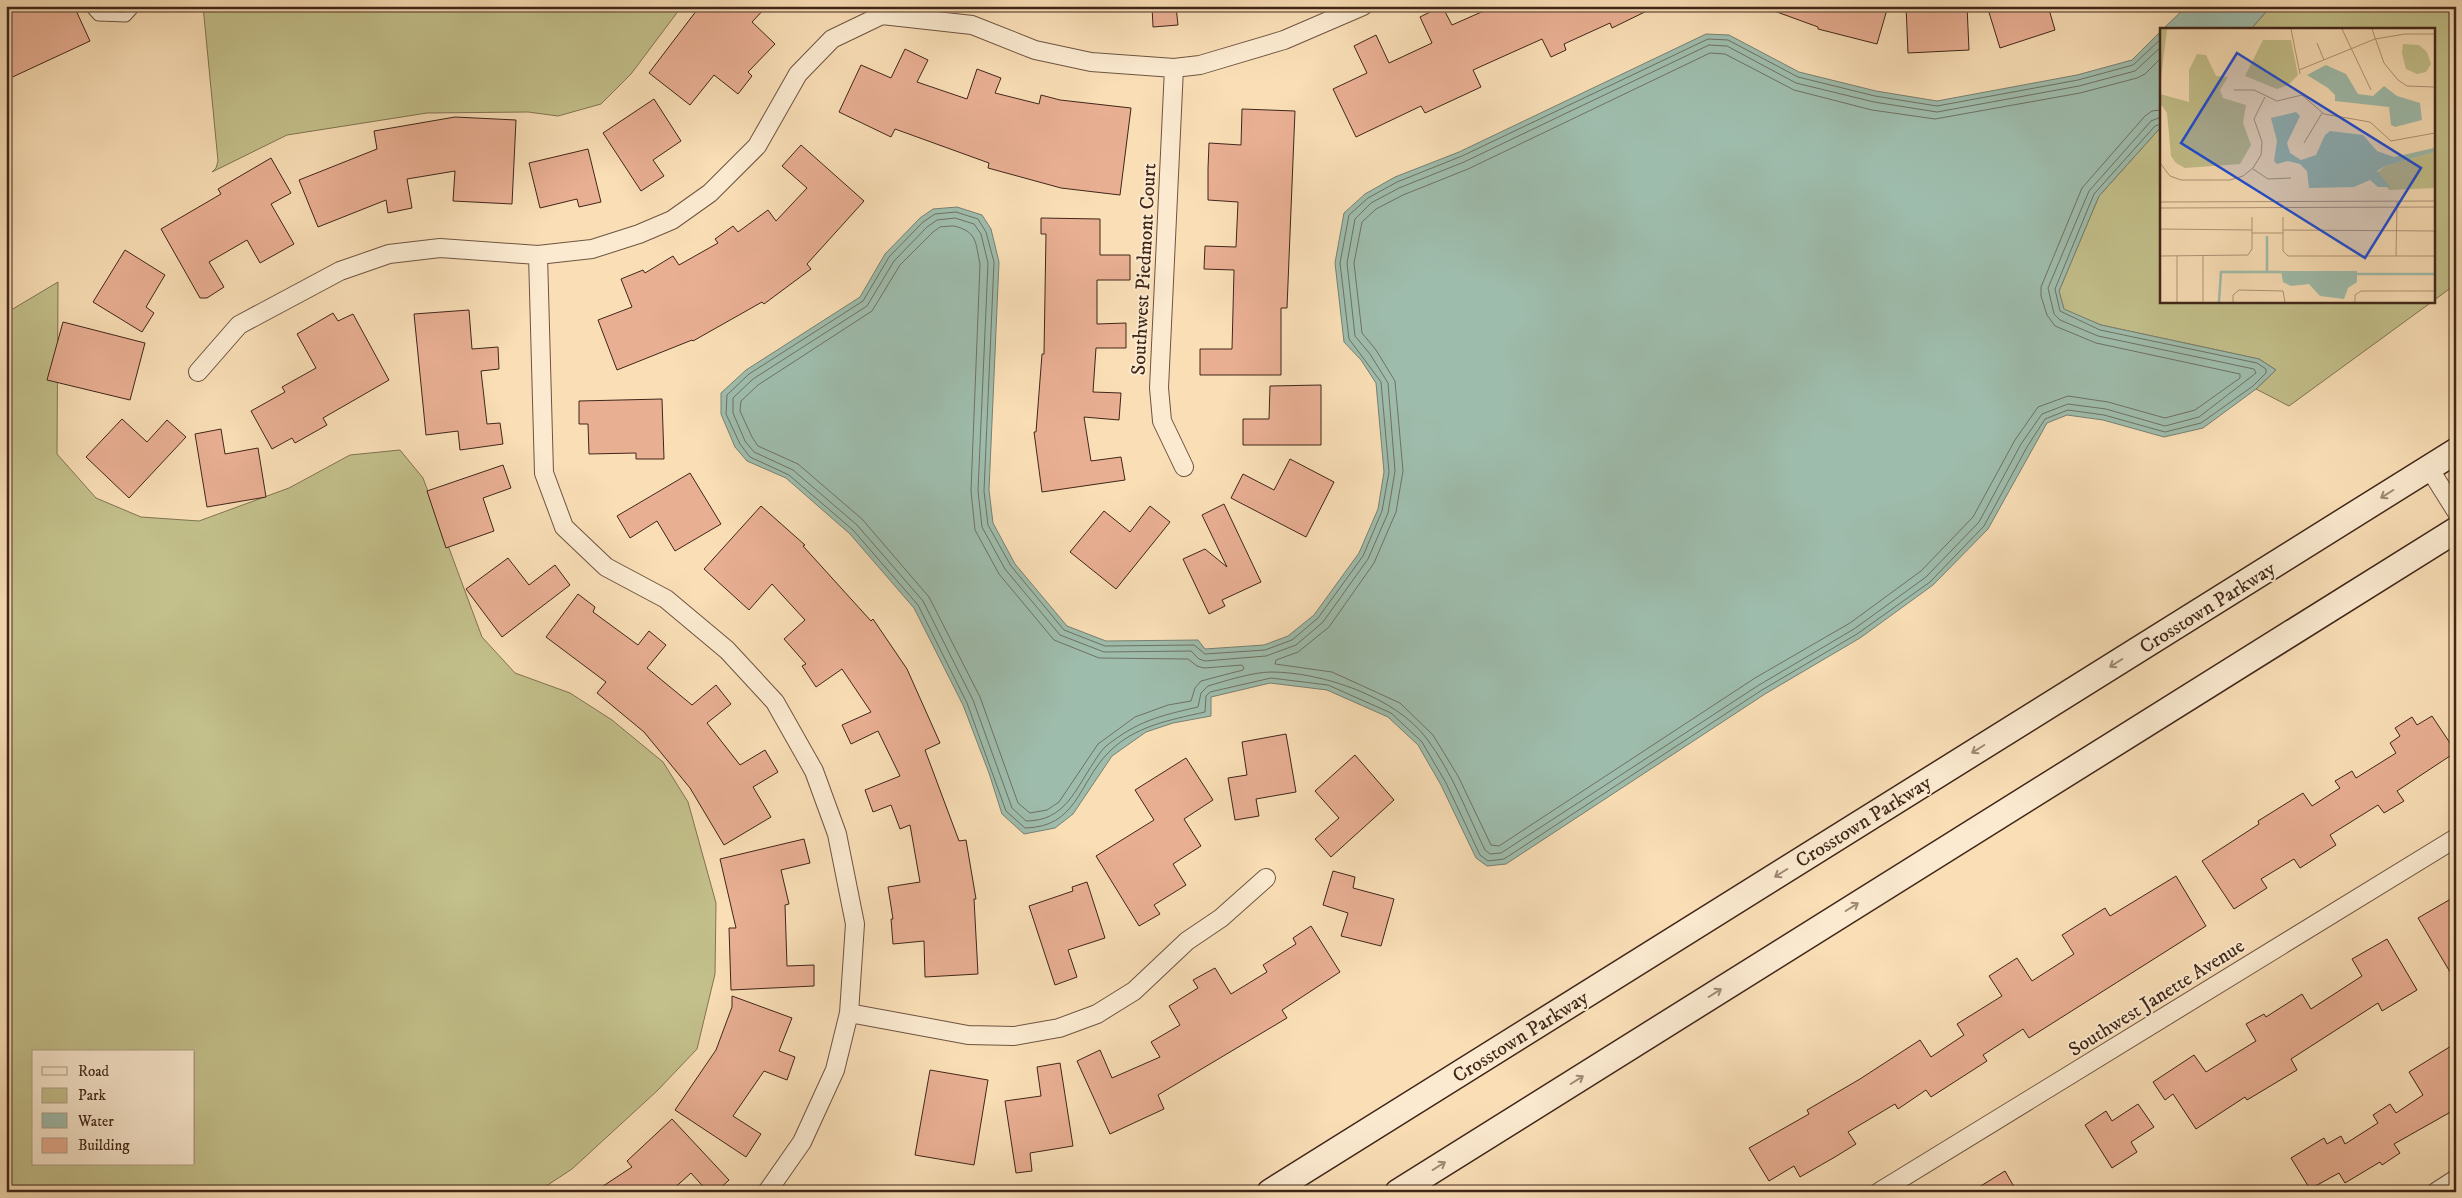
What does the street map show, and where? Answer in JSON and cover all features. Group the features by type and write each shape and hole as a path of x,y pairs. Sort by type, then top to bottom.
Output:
{"main road":[{"name":"Crosstown Parkway","path":"1270,1192 2456,451"},
{"path":"1398,1192 2456,530"}],"street":[{"path":"198,372 239,325 340,271 389,254 440,248 538,255 592,249 639,234 672,220 710,193 757,146 798,74 832,39 882,15 972,25 1035,50 1091,62 1174,68 1200,65 1284,40 1363,6"},
{"name":"Southwest Piedmont Court","path":"1174,68 1159,388 1162,421 1184,467"},
{"path":"538,255 544,473 564,527 606,567 666,599 727,650 774,702 814,771 837,834 855,924 849,1013 835,1070 802,1142 767,1192"},
{"path":"2429,468 2456,511"},
{"name":"Southwest Janette Avenue","path":"1879,1192 2456,838"},
{"path":"849,1013 968,1035 1014,1036 1059,1028 1097,1014 1134,991 1187,941 1221,918 1266,878"},
{"path":"2436,1192 2456,1179"}],"lane":[{"path":"89,6 98,16 126,17 136,6"}],"green space":[{"path":"203,6 682,6 631,74 601,104 558,116 528,112 427,113 287,135 212,172 216,168 218,161"},
{"path":"2271,6 2456,6 2456,284 2434,300 2434,28 2252,28"},
{"path":"2160,128 2160,302 2432,302 2289,406 2256,389 2276,370 2259,359 2101,325 2064,310 2059,291 2099,196"},
{"path":"58,282 57,454 96,498 141,517 199,521 289,488 350,455 400,450 423,478 482,637 515,673 570,693 612,720 663,762 688,802 716,903 715,974 697,1049 658,1090 572,1169 537,1192 6,1192 6,313"}],"water":[{"path":"2187,6 2271,6 2252,28 2164,28"},
{"path":"2160,32 2160,128 2099,196 2059,291 2064,309 2101,325 2259,359 2276,370 2256,389 2203,428 2164,437 2103,420 2067,415 2047,423 1988,529 1933,585 1860,638 1765,694 1506,864 1487,866 1476,858 1441,785 1418,745 1388,717 1327,690 1270,683 1211,697 1211,716 1173,723 1146,732 1112,756 1073,814 1055,828 1024,834 1002,814 989,773 963,705 914,608 850,534 786,478 747,461 735,447 721,414 721,393 746,370 860,297 885,254 920,218 933,209 957,207 982,215 991,229 999,262 989,490 993,523 1015,564 1067,626 1106,641 1198,640 1205,649 1264,645 1288,636 1314,615 1359,553 1378,509 1384,472 1376,383 1361,360 1344,342 1335,263 1344,213 1365,194 1395,177 1459,152 1706,34 1729,35 1799,72 1876,91 1937,101 2077,75 2132,60"}],"building":[{"path":"6,6 74,6 90,41 6,80"},
{"path":"700,6 767,6 752,22 775,44 748,72 752,76 738,94 714,75 690,105 649,73"},
{"path":"1152,6 1176,6 1178,25 1153,27"},
{"path":"1442,6 1452,25 1495,6 1657,6 1612,28 1610,23 1564,44 1566,50 1551,57 1542,39 1473,70 1481,87 1425,113 1421,106 1356,137 1333,89 1367,73 1354,46 1376,35 1389,63 1432,43 1420,17"},
{"path":"1767,6 1888,6 1877,44 1818,29 1818,27 1766,8"},
{"path":"1906,6 1967,6 1969,50 1908,53"},
{"path":"1987,6 2048,6 2055,30 2000,48"},
{"path":"905,49 928,60 917,82 967,99 977,69 1001,78 995,93 1039,104 1041,95 1060,100 1131,108 1120,195 1061,188 988,168 989,163 895,129 891,137 839,112 861,65 891,78"},
{"path":"654,99 681,141 653,160 664,176 641,191 603,133"},
{"path":"1242,109 1295,111 1287,308 1281,308 1281,375 1200,375 1200,349 1232,349 1234,270 1204,269 1205,246 1236,247 1238,202 1208,200 1209,143 1241,145"},
{"path":"455,117 516,120 512,204 453,201 455,171 407,179 412,208 388,213 386,200 318,227 299,180 377,149 374,131"},
{"path":"801,145 864,201 807,264 811,269 764,304 762,302 693,341 617,370 598,320 632,307 621,279 643,270 645,273 673,256 679,265 718,243 715,239 733,226 738,232 768,210 776,221 807,188 782,166"},
{"path":"588,149 601,202 579,207 577,199 540,208 529,163"},
{"path":"271,158 291,193 271,204 294,244 260,263 247,240 209,262 224,287 207,298 200,298 161,229 221,194 218,189"},
{"path":"1041,218 1100,219 1100,255 1130,255 1130,280 1097,280 1097,324 1126,323 1126,348 1096,348 1093,392 1121,393 1119,420 1084,417 1091,461 1121,457 1125,480 1042,492 1034,432 1036,432 1042,354 1044,354 1046,234 1041,234"},
{"path":"125,250 165,275 146,307 154,313 142,332 93,302"},
{"path":"469,310 472,349 498,347 499,369 481,371 487,424 500,423 503,444 460,450 458,431 426,435 414,314"},
{"path":"333,313 338,321 353,314 389,380 323,418 327,425 295,443 292,438 272,449 251,411 285,392 282,387 316,368 297,334"},
{"path":"63,322 145,343 130,400 47,380"},
{"path":"1321,385 1321,445 1243,445 1243,419 1269,419 1270,386"},
{"path":"662,399 664,459 636,459 636,453 589,454 588,424 579,424 579,401"},
{"path":"122,419 147,442 167,420 186,437 129,498 86,457"},
{"path":"221,429 225,454 258,448 266,497 207,507 195,434"},
{"path":"1290,459 1334,482 1306,537 1231,498 1243,474 1274,490"},
{"path":"503,465 511,488 483,498 494,531 446,548 427,491"},
{"path":"690,473 721,524 675,551 657,521 630,538 617,516"},
{"path":"1224,504 1261,582 1222,600 1225,606 1209,614 1183,559 1205,549 1227,567 1202,515"},
{"path":"761,506 805,545 803,546 871,621 873,619 907,669 940,743 925,750 959,841 966,840 976,899 974,899 978,974 925,977 924,941 893,944 891,919 893,919 888,887 920,882 910,825 900,829 891,805 873,812 865,790 900,776 878,731 851,744 842,725 871,712 842,669 816,687 802,666 806,664 784,639 805,620 772,584 749,610 704,569"},
{"path":"1150,506 1170,522 1116,589 1070,552 1104,511 1130,532"},
{"path":"508,558 529,585 555,565 570,585 502,637 466,589"},
{"path":"578,594 595,607 593,612 638,645 649,631 666,645 647,668 692,705 716,685 731,704 707,723 740,765 765,750 778,772 753,787 771,817 724,845 690,788 644,732 597,693 606,682 546,637"},
{"path":"2432,716 2456,752 2397,791 2404,801 2384,813 2378,805 2330,835 2336,845 2300,868 2294,859 2261,879 2267,888 2234,909 2202,861 2259,824 2258,821 2303,793 2312,806 2340,788 2335,781 2352,771 2356,778 2396,753 2390,743 2400,736 2395,728 2412,717 2417,725"},
{"path":"1286,734 1296,792 1256,799 1259,816 1235,820 1228,778 1247,775 1242,742"},
{"path":"1355,755 1394,800 1331,857 1315,839 1339,818 1315,791"},
{"path":"1186,758 1213,800 1184,819 1201,846 1173,864 1186,885 1154,905 1160,914 1139,926 1096,856 1154,820 1135,790"},
{"path":"804,839 810,863 781,870 789,904 785,905 787,966 814,965 814,986 731,990 729,928 736,928 720,859"},
{"path":"1333,871 1355,877 1353,888 1394,899 1381,946 1341,936 1348,913 1323,905"},
{"path":"2176,876 2206,926 2029,1038 2023,1029 1983,1055 1987,1061 1931,1097 1926,1090 1898,1109 1895,1104 1848,1132 1856,1144 1835,1157 1800,1177 1794,1166 1769,1181 1749,1148 1809,1114 1807,1110 1860,1079 1920,1040 1931,1057 1964,1035 1957,1024 2002,996 1989,976 2017,958 2032,981 2074,954 2062,935 2105,908 2110,916"},
{"path":"1087,882 1105,938 1068,950 1077,977 1055,985 1029,906 1073,891 1072,887"},
{"path":"2456,896 2456,982 2418,918"},
{"path":"1311,926 1340,972 1282,1010 1287,1018 1158,1095 1164,1109 1110,1134 1077,1061 1100,1050 1112,1078 1160,1057 1151,1042 1180,1025 1169,1006 1198,988 1193,980 1215,968 1231,994 1267,972 1263,965 1296,944 1293,938"},
{"path":"2387,939 2417,990 2382,1011 2378,1003 2291,1059 2297,1070 2247,1100 2245,1097 2196,1129 2173,1094 2165,1100 2153,1082 2194,1055 2206,1072 2256,1041 2246,1024 2264,1014 2266,1017 2302,994 2311,1009 2362,976 2352,959"},
{"path":"732,996 792,1018 779,1051 795,1057 787,1080 764,1071 733,1116 761,1134 746,1157 675,1110 716,1050 732,1007"},
{"path":"2456,1043 2456,1109 2394,1144 2400,1153 2382,1165 2380,1162 2345,1183 2339,1173 2310,1189 2291,1158 2324,1138 2327,1144 2341,1136 2345,1144 2378,1123 2373,1115 2390,1104 2396,1113 2423,1095 2409,1072"},
{"path":"1060,1063 1073,1146 1030,1153 1032,1171 1016,1173 1005,1101 1041,1096 1037,1067"},
{"path":"930,1070 988,1080 974,1165 915,1155"},
{"path":"2138,1104 2154,1127 2131,1142 2137,1152 2112,1168 2085,1125 2106,1111 2112,1121"},
{"path":"672,1119 729,1180 716,1192 708,1192 691,1173 670,1192 594,1192 632,1167 627,1161"},
{"path":"2005,1171 2017,1192 1971,1192"}]}
